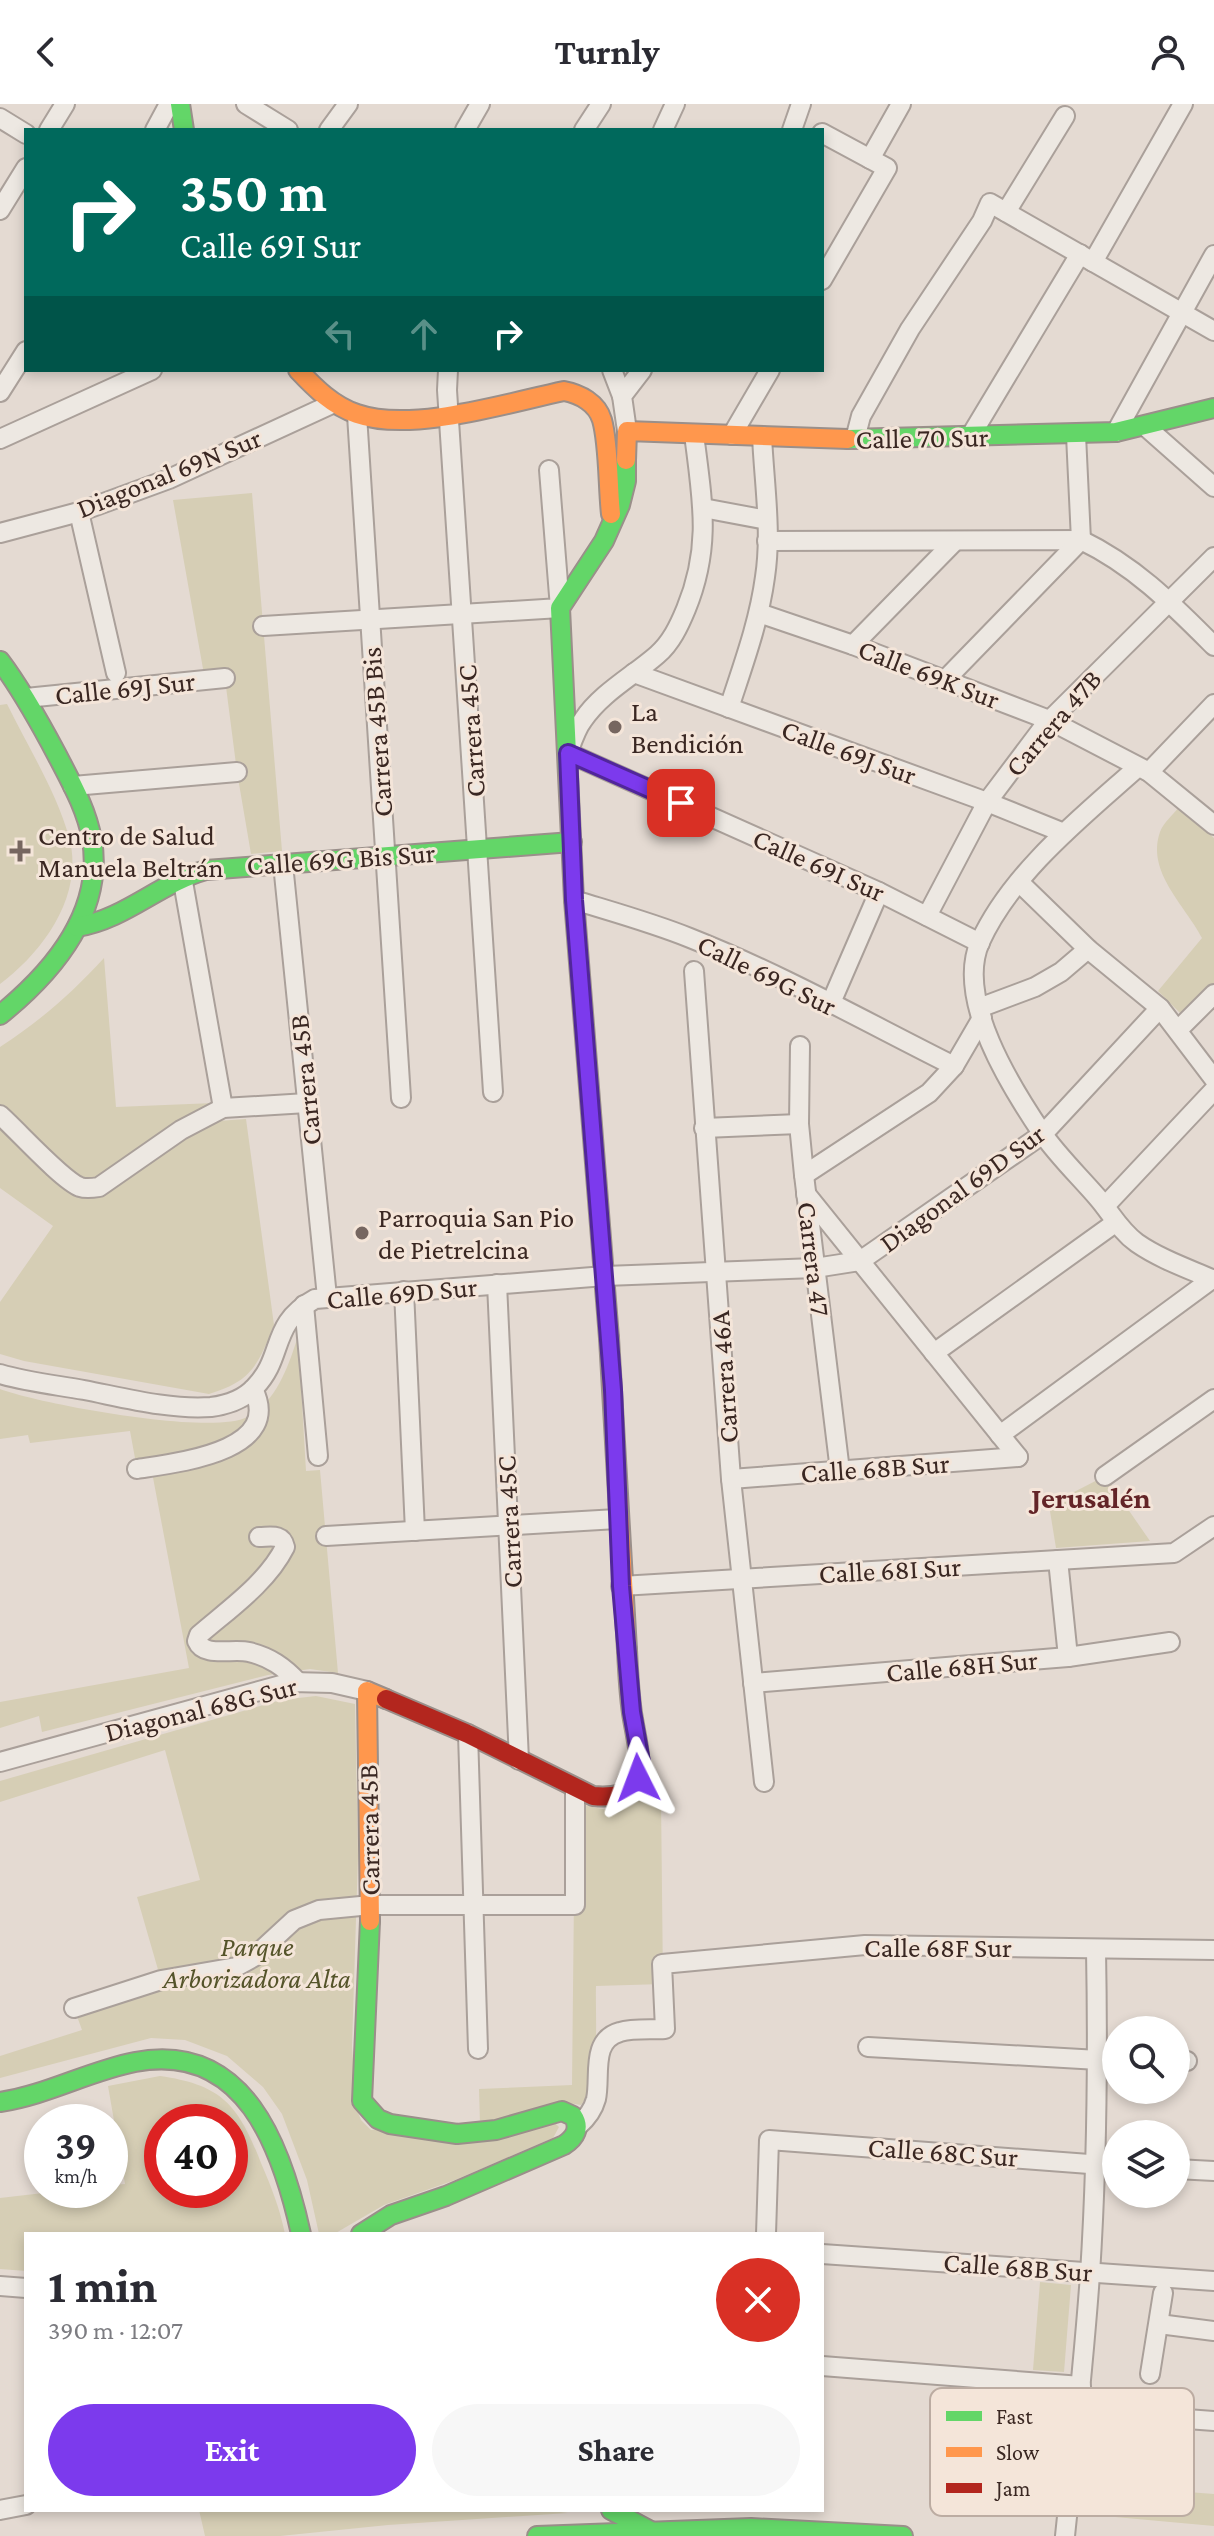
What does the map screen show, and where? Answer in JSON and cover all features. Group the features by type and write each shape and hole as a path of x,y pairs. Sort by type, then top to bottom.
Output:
{"street":[{"path":"50,128 65,104"},
{"path":"156,128 169,104"},
{"path":"180,104 184,128"},
{"path":"246,104 285,128"},
{"path":"330,128 348,104"},
{"path":"466,128 480,104"},
{"path":"585,128 601,104"},
{"path":"664,128 675,104"},
{"path":"824,276 879,164 901,104"},
{"path":"970,437 1183,104"},
{"path":"855,439 861,416 902,341 982,221 998,208 1065,116"},
{"path":"796,117 815,128"},
{"path":"0,118 24,133"},
{"path":"824,133 879,164"},
{"path":"0,210 24,171"},
{"path":"998,208 1214,331"},
{"path":"1116,432 1214,255"},
{"path":"0,392 7,365 24,352"},
{"path":"0,439 148,372"},
{"path":"302,372 334,403 357,415 392,422 450,414 564,391 575,393 597,408 602,420 612,525"},
{"name":"Carrera 45C","path":"448,372 493,1092"},
{"path":"560,608 612,525 626,481 627,431 622,396 613,372"},
{"path":"622,396 640,372"},
{"path":"732,435 769,372"},
{"name":"Diagonal 69N Sur","path":"0,533 79,512 169,479 334,403"},
{"name":"Calle 70 Sur","path":"627,431 855,439 1076,435 1116,432 1214,408"},
{"name":"Carrera 45B Bis","path":"357,415 401,1098"},
{"path":"1145,426 1214,487"},
{"path":"568,753 582,720 600,701 659,653 673,637 683,617 703,553 703,508 694,434"},
{"path":"945,680 1081,540 1076,435"},
{"path":"729,708 759,613 765,575 767,520 762,436"},
{"path":"549,470 560,608 574,900 613,1390 621,1586"},
{"path":"703,508 767,520"},
{"path":"79,512 116,673"},
{"path":"767,541 1081,540 1113,555 1169,601 1214,646"},
{"path":"853,645 955,541"},
{"name":"Carrera 47B","path":"927,916 987,802 1049,720 1214,557"},
{"path":"263,626 560,608"},
{"name":"Calle 69K Sur","path":"759,613 853,645 1049,720 1144,770 1214,825"},
{"path":"0,661 7,681 26,698 73,786 89,827 95,860 90,888 66,950 45,977 0,1015"},
{"name":"Calle 69J Sur","path":"634,673 1064,833"},
{"name":"Calle 69J Sur","path":"26,698 225,678"},
{"path":"1088,949 1061,972 981,1013 954,1066 929,1093 805,1185 860,1261 1000,1435 1213,1280 1137,1243 1043,1134 997,1059 981,1013 975,974 980,943 1019,882 1064,833 1144,770 1214,704"},
{"name":"Calle 69I Sur","path":"568,753 879,892 980,943"},
{"path":"73,786 237,772"},
{"name":"Calle 69G Bis Sur","path":"77,927 105,924 182,876 206,870 572,842"},
{"name":"Carrera 45B","path":"283,864 327,1297"},
{"path":"182,876 223,1108"},
{"path":"1019,882 1088,949 1160,1008 1214,1079"},
{"path":"830,1005 879,892"},
{"name":"Calle 69G Sur","path":"574,900 689,937 801,986 830,1005 954,1066"},
{"name":"Carrera 46A","path":"694,971 731,1479 764,1782"},
{"path":"1178,1030 1214,994"},
{"name":"Diagonal 69D Sur","path":"860,1261 1043,1134 1160,1008"},
{"name":"Carrera 47","path":"800,1046 799,1124 840,1471"},
{"path":"934,1353 1110,1214 1214,1090"},
{"path":"0,1115 80,1187 99,1187 181,1130 223,1108 307,1103"},
{"path":"704,1128 799,1124"},
{"name":"Calle 69D Sur","path":"253,1389 270,1365 287,1321 304,1305 327,1297 605,1276 815,1268 860,1261"},
{"name":"Carrera 45C","path":"497,1284 519,1760"},
{"path":"404,1291 415,1531"},
{"path":"304,1305 318,1456"},
{"path":"0,1374 124,1398 201,1407 227,1404 253,1389 260,1401 259,1417 239,1441 208,1457 137,1469"},
{"path":"1105,1476 1214,1399"},
{"name":"Calle 68B Sur","path":"731,1479 1018,1457 1000,1435"},
{"path":"326,1536 617,1519"},
{"name":"Calle 68I Sur","path":"621,1586 1174,1553 1214,1526"},
{"path":"259,1537 278,1536 284,1540 281,1555 265,1575 199,1635 197,1641 207,1651 250,1652 268,1658 285,1668 298,1682"},
{"path":"1058,1560 1068,1657"},
{"name":"Diagonal 68G Sur","path":"0,1762 276,1685 332,1683 367,1691 468,1734 575,1788 603,1798 621,1796 634,1785 641,1770 632,1712 621,1586"},
{"name":"Calle 68H Sur","path":"753,1683 1068,1657 1170,1642"},
{"name":"Carrera 45B","path":"367,1691 371,1905 362,2101 368,2110 390,2124 457,2134 496,2130 567,2112 575,2118 578,2126"},
{"path":"468,1734 478,2049"},
{"path":"74,2008 161,1980 236,1967 254,1957 294,1920 319,1910 371,1905 575,1905 575,1788"},
{"name":"Calle 68F Sur","path":"578,2126 595,2100 600,2050 606,2039 620,2032 665,2029 662,1964 865,1945 1214,1950"},
{"path":"1096,1950 1103,2016"},
{"path":"868,2047 1102,2061"},
{"path":"0,2102 22,2099 143,2061 182,2060 201,2065 237,2087 257,2111 274,2144 301,2232"},
{"path":"824,2366 1081,2386 1094,2164 1102,2101"},
{"path":"364,2232 391,2215 446,2196 564,2145 576,2135 578,2126"},
{"name":"Calle 68C Sur","path":"766,2232 769,2140 1102,2165"},
{"path":"1190,2170 1214,2171"},
{"name":"Calle 68B Sur","path":"824,2254 1214,2281"},
{"path":"0,2286 24,2288"},
{"path":"1150,2374 1163,2293"},
{"path":"1159,2324 1214,2331"},
{"path":"1194,2420 1214,2421"},
{"path":"0,2510 24,2505"},
{"path":"615,2512 656,2533"},
{"path":"1065,2536 1067,2516"},
{"path":"537,2536 656,2533 751,2519 809,2533 903,2536"}],"green space":[{"path":"252,493 282,851 251,854 225,679 205,680 173,500"},
{"path":"7,704 57,803 69,837 72,859 66,901 57,920 31,956 0,984 0,705"},
{"path":"1179,807 1214,838 1214,983 1182,1015 1158,991 1202,938 1169,888 1158,861 1160,832"},
{"path":"104,958 116,1107 214,1103 218,1121 246,1119 274,1325 252,1370 235,1383 209,1394 0,1354 0,1302 53,1226 0,1188 0,1047 55,1006"},
{"path":"298,1336 306,1471 320,1470 338,1673 310,1669 268,1675 42,1732 39,1716 0,1728 0,1702 189,1668 151,1467 137,1469 130,1431 30,1443 28,1435 0,1439 0,1389 125,1416 199,1423 228,1422 247,1417 266,1403 286,1371"},
{"path":"1105,1476 1150,1541 1056,1548 1049,1505"},
{"name":"Parque Arborizadora Alta","path":"316,1696 355,1704 358,1856 352,2046 356,2107 361,2120 371,2130 554,2122 559,2127 553,2138 455,2180 384,2205 337,2232 319,2232 307,2180 282,2114 263,2087 227,2056 185,2040 151,2038 0,2078 0,2056 82,2030 74,2008 161,1980 137,1897 200,1880 165,1750 0,1802 0,1781 281,1700"},
{"path":"653,1783 661,1798 663,1984 596,1986 594,2066 592,2081 581,2105 561,2102 480,2124 479,2089 572,2085 575,1802 609,1810 628,1807"},
{"path":"160,2076 199,2085 214,2092 228,2104 144,2104 144,2208 248,2208 248,2133 275,2198 285,2232 24,2232 24,2271 0,2269 0,2198 24,2195 24,2208 128,2208 128,2104 111,2104 108,2086"},
{"path":"1040,2282 1071,2285 1064,2372 1033,2370"},
{"path":"1194,2492 1214,2494 1214,2526 1104,2516 1194,2516"},
{"path":"199,2512 568,2513 280,2536 205,2536"}],"traffic: fast":[{"path":"180,104 184,128"},
{"path":"848,439 1116,432 1214,408"},
{"path":"609,1338 574,900 560,608 604,541 620,505 626,481 626,460"},
{"path":"0,661 37,719 78,796 90,829 94,867 90,892 70,939 38,980 0,1015"},
{"path":"77,927 111,917 173,883 206,870 572,842"},
{"path":"364,2232 391,2215 446,2196 564,2145 577,2129 573,2116 562,2111 496,2130 457,2134 390,2124 378,2119 362,2101 370,1921"},
{"path":"0,2102 135,2062 173,2060 205,2068 231,2085 252,2108 269,2136 283,2168 301,2232"},
{"path":"615,2512 660,2536"},
{"path":"537,2536 751,2528 903,2536"}],"traffic: slow":[{"path":"300,372 340,406 379,419 432,418 488,409 564,391 576,394 592,404 602,420 611,514"},
{"path":"626,460 627,431 848,439"},
{"path":"609,1338 627,1650"},
{"path":"370,1921 367,1691 386,1699"}],"traffic: jam":[{"path":"386,1699 468,1734 593,1796 613,1796 627,1791 635,1783 639,1772 627,1650"}],"place":[{"name":"La Bendición","path":"615,727"},
{"name":"Centro de Salud Manuela Beltrán","path":"20,851"},
{"name":"Parroquia San Pio de Pietrelcina","path":"362,1233"}],"district":[{"name":"Jerusalén","path":"1091,1497"}],"route":[{"path":"638,1778 641,1762 632,1712 621,1586 613,1390 574,900 568,753 681,803"}]}
